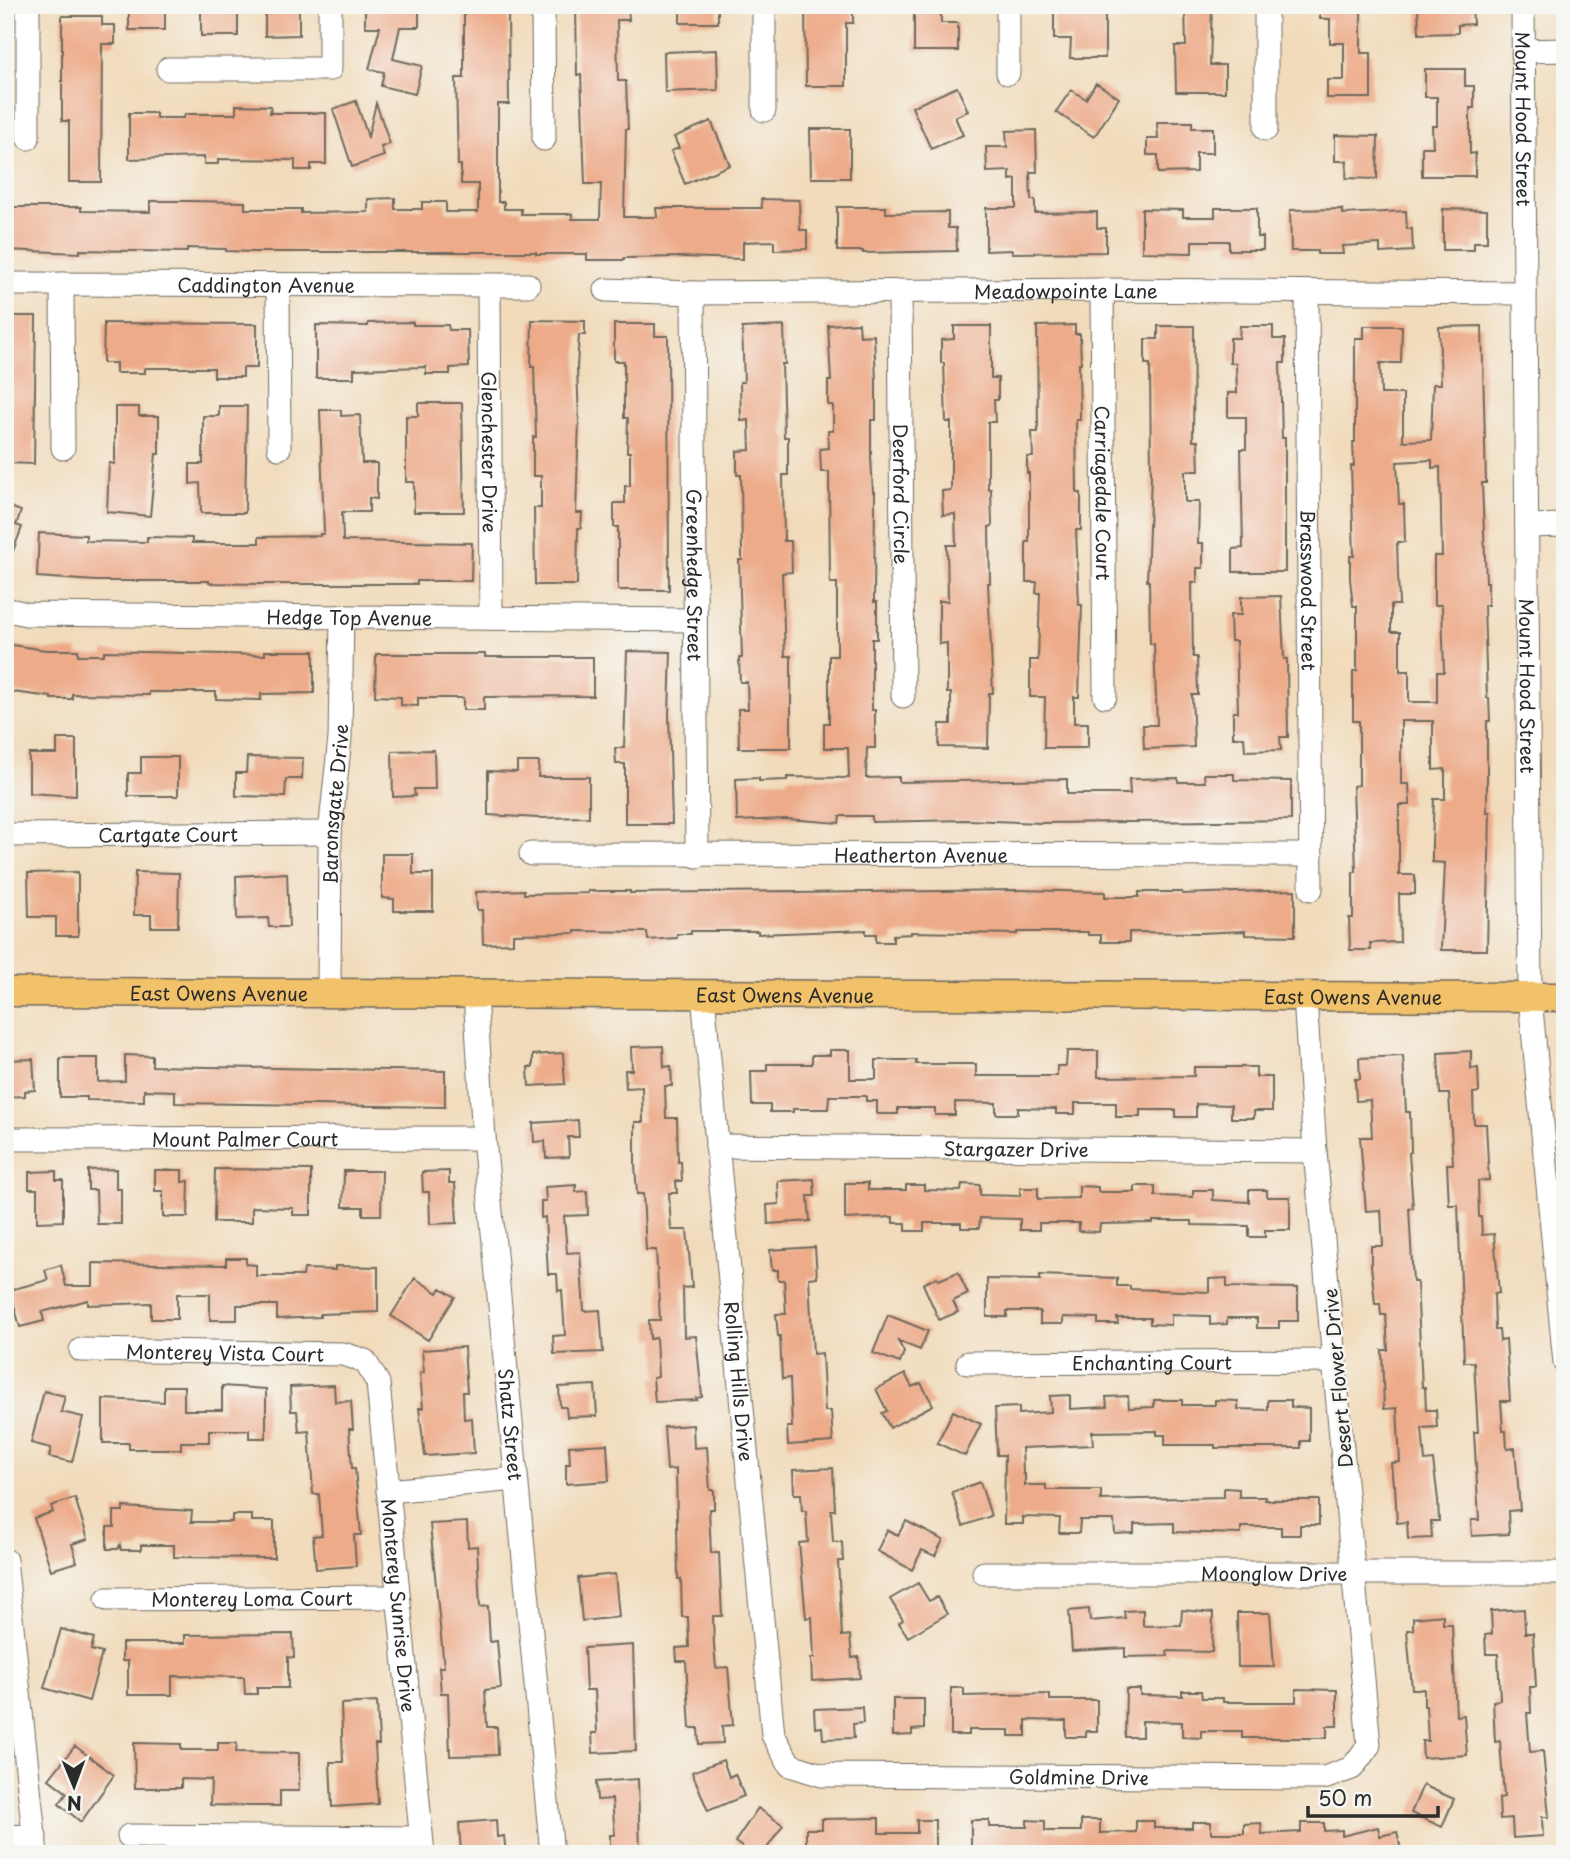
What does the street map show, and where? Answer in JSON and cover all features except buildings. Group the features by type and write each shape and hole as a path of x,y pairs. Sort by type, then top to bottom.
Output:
{"main road":[{"name":"East Owens Avenue","path":"5,992 1565,997"}],"street":[{"path":"28,5 28,138"},
{"path":"169,69 330,69 330,5"},
{"path":"543,5 544,139"},
{"path":"764,5 764,110"},
{"path":"1008,5 1008,73"},
{"path":"1266,5 1266,129"},
{"name":"Mount Hood Street","path":"1523,5 1530,998 1559,1238 1565,1363"},
{"path":"1524,51 1565,50"},
{"name":"Caddington Avenue","path":"5,284 528,285"},
{"path":"62,284 62,448"},
{"path":"278,286 279,448"},
{"name":"Glenchester Drive","path":"489,286 491,618"},
{"name":"Meadowpointe Lane","path":"607,290 693,293 1102,290 1525,293"},
{"name":"Carriagedale Court","path":"1102,290 1105,696"},
{"name":"Deerford Circle","path":"900,291 903,696"},
{"name":"Brasswood Street","path":"1307,292 1311,888"},
{"name":"Greenhedge Street","path":"693,293 697,856"},
{"path":"1527,526 1565,525"},
{"name":"Hedge Top Avenue","path":"5,609 26,614 695,620"},
{"name":"Baronsgate Drive","path":"329,993 330,833 340,738 342,616"},
{"name":"Cartgate Court","path":"5,835 330,833"},
{"name":"Heatherton Avenue","path":"531,854 1311,855"},
{"name":"Shatz Street","path":"475,994 484,1138 552,1854"},
{"name":"Rolling Hills Drive","path":"703,995 774,1735 790,1765"},
{"name":"Desert Flower Drive","path":"1305,997 1315,1151 1369,1745 1361,1757"},
{"name":"Mount Palmer Court","path":"5,1139 484,1138"},
{"name":"Stargazer Drive","path":"717,1146 1315,1151"},
{"name":"Monterey Vista Court","path":"81,1350 344,1354 365,1361"},
{"name":"Monterey Sunrise Drive","path":"365,1361 378,1383 422,1846"},
{"name":"Enchanting Court","path":"968,1363 1335,1361"},
{"path":"388,1490 516,1479"},
{"path":"5,1560 7,1604 35,1845 5,1836"},
{"name":"Moonglow Drive","path":"984,1573 1565,1573"},
{"name":"Monterey Loma Court","path":"107,1599 398,1597"},
{"name":"Goldmine Drive","path":"790,1765 822,1774 1324,1778 1352,1768 1361,1757"},
{"path":"129,1836 422,1846"}]}
